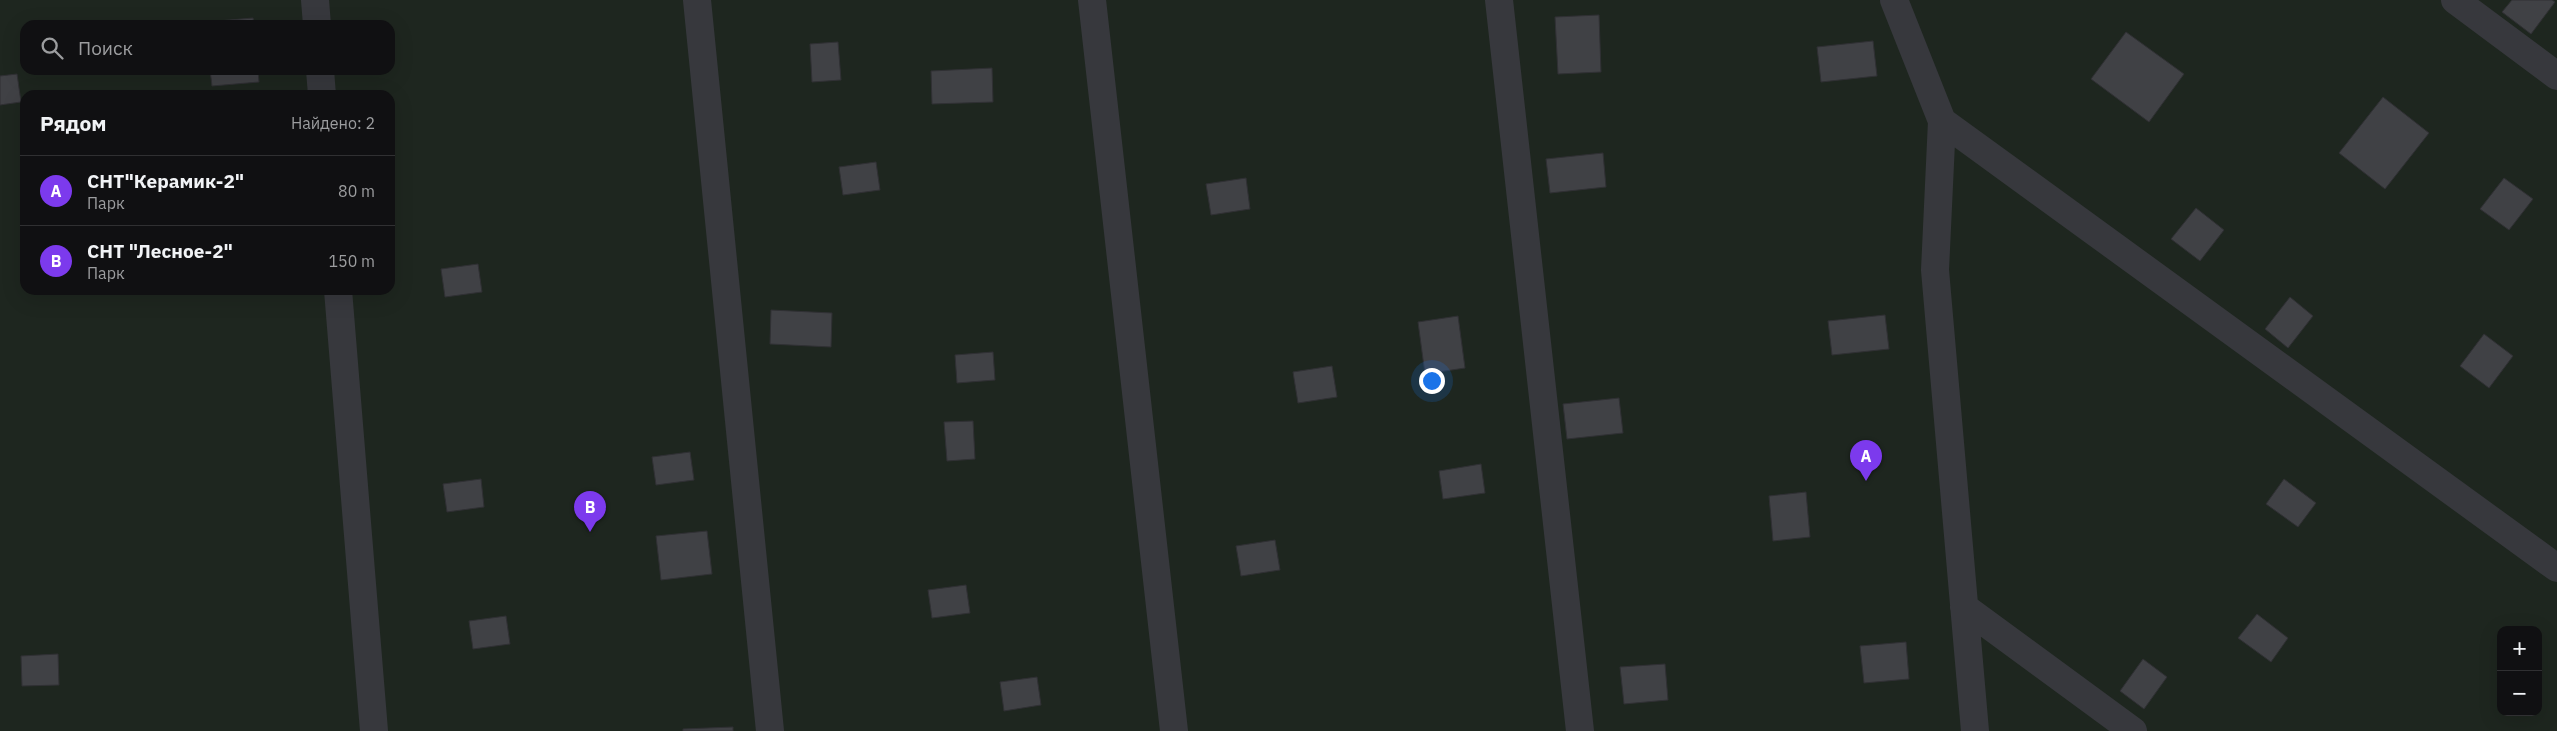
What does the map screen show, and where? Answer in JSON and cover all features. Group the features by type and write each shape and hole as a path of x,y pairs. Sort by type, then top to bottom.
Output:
{"street":[{"path":"315,0 317,20"},
{"path":"697,0 770,731"},
{"path":"1092,0 1174,731"},
{"path":"1499,0 1580,731"},
{"path":"1894,0 1942,121 1935,270 1975,731"},
{"path":"2455,0 2557,76"},
{"path":"320,75 322,90"},
{"path":"1942,121 2557,568"},
{"path":"338,295 374,731"},
{"path":"1964,607 2133,731"}],"shaded area":[{"path":"0,0 2557,0 2557,731 0,731"}],"building":[{"path":"2512,0 2552,0 2555,2 2531,34 2502,12"},
{"path":"1599,15 1601,72 1558,74 1555,17"},
{"path":"253,18 253,20 230,20"},
{"path":"2126,32 2184,74 2149,122 2091,79"},
{"path":"1873,41 1877,76 1821,82 1817,47"},
{"path":"838,42 841,80 812,82 810,44"},
{"path":"992,68 993,102 932,104 931,71"},
{"path":"17,74 20,102 0,105 0,76"},
{"path":"211,75 258,75 259,82 212,86"},
{"path":"2383,97 2429,133 2385,189 2339,153"},
{"path":"1603,153 1606,187 1550,193 1546,159"},
{"path":"876,162 880,190 843,195 839,167"},
{"path":"1246,178 1250,209 1211,215 1206,184"},
{"path":"2504,178 2533,199 2509,230 2480,209"},
{"path":"2196,208 2224,230 2200,261 2171,239"},
{"path":"478,264 482,292 445,297 441,269"},
{"path":"2290,297 2313,316 2288,348 2265,329"},
{"path":"771,310 832,313 831,347 770,344"},
{"path":"1885,315 1889,349 1832,355 1828,321"},
{"path":"1458,316 1465,368 1425,374 1418,322"},
{"path":"2484,334 2513,356 2489,388 2460,366"},
{"path":"993,352 995,380 957,383 955,355"},
{"path":"1332,366 1337,397 1298,403 1293,372"},
{"path":"1619,398 1623,433 1567,439 1563,404"},
{"path":"973,421 975,459 947,461 944,422"},
{"path":"690,452 694,480 656,485 652,457"},
{"path":"1481,464 1485,493 1443,499 1439,471"},
{"path":"481,479 484,507 447,512 443,484"},
{"path":"2284,479 2316,503 2298,527 2266,504"},
{"path":"1806,492 1810,537 1773,541 1769,496"},
{"path":"707,531 712,574 661,580 656,536"},
{"path":"1275,540 1280,570 1241,576 1236,546"},
{"path":"966,585 970,613 932,618 928,590"},
{"path":"2257,614 2288,638 2271,662 2238,638"},
{"path":"506,616 510,644 473,649 469,621"},
{"path":"1906,642 1909,679 1864,683 1860,646"},
{"path":"58,654 59,685 22,686 21,656"},
{"path":"2143,659 2167,677 2144,709 2120,691"},
{"path":"1665,664 1668,700 1624,704 1620,667"},
{"path":"1037,677 1041,705 1004,711 1000,682"},
{"path":"733,727 733,731 683,731 683,729"}],"place":[{"name":"СНТ\"Керамик-2\"","path":"1866,481"},
{"name":"СНТ \"Лесное-2\"","path":"590,532"}]}
